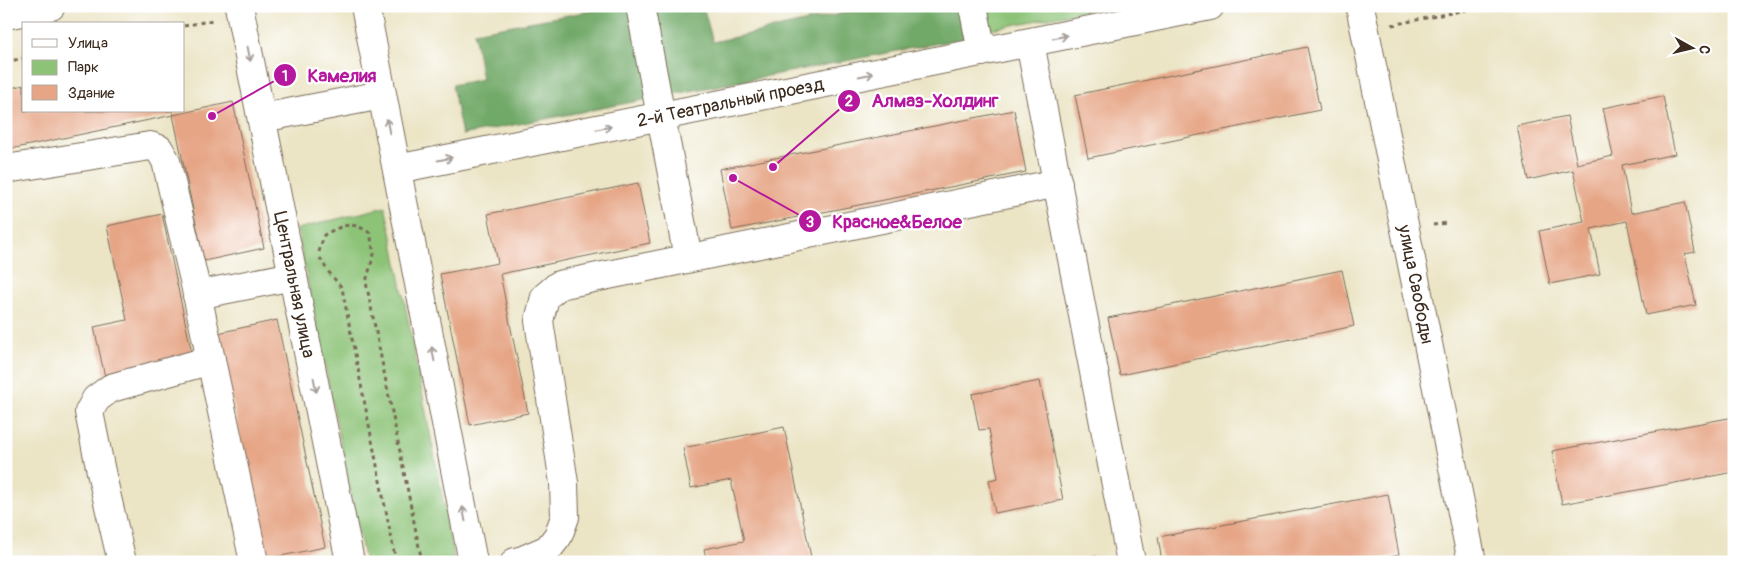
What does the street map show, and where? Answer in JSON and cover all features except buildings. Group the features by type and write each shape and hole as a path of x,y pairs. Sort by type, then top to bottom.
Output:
{"street":[{"path":"6,15 51,6"},
{"name":"Центральная улица","path":"239,6 350,562"},
{"path":"365,6 473,562"},
{"path":"640,6 688,258"},
{"path":"973,6 982,52"},
{"name":"2-й Театральный проезд","path":"397,169 1210,6"},
{"name":"улица Свободы","path":"1362,18 1472,562"},
{"path":"1030,42 1131,562"},
{"path":"262,118 382,95"},
{"path":"6,169 132,148 150,146 159,149 166,161 197,295 254,562"},
{"path":"515,562 548,549 558,536 565,517 564,483 539,321 545,297 559,285 1058,183"},
{"path":"197,295 293,276"},
{"path":"122,562 89,412 96,399 112,388 211,360"}],"path":[{"path":"1362,18 1485,6"},
{"path":"6,62 22,58"},
{"path":"396,562 342,288 327,270 318,254 324,235 340,227 358,225 370,233 374,254 366,282 422,562"}],"green space":[{"path":"618,6 703,6 713,42 876,6 965,6 970,37 462,135 452,85 482,79 474,32"},
{"path":"987,6 1112,6 991,29"},
{"path":"385,207 455,562 365,562 297,229"}],"place":[{"name":"Камелия","path":"212,116"},
{"name":"Алмаз-Холдинг","path":"773,167"},
{"name":"Красное&Белое","path":"733,178"}]}
